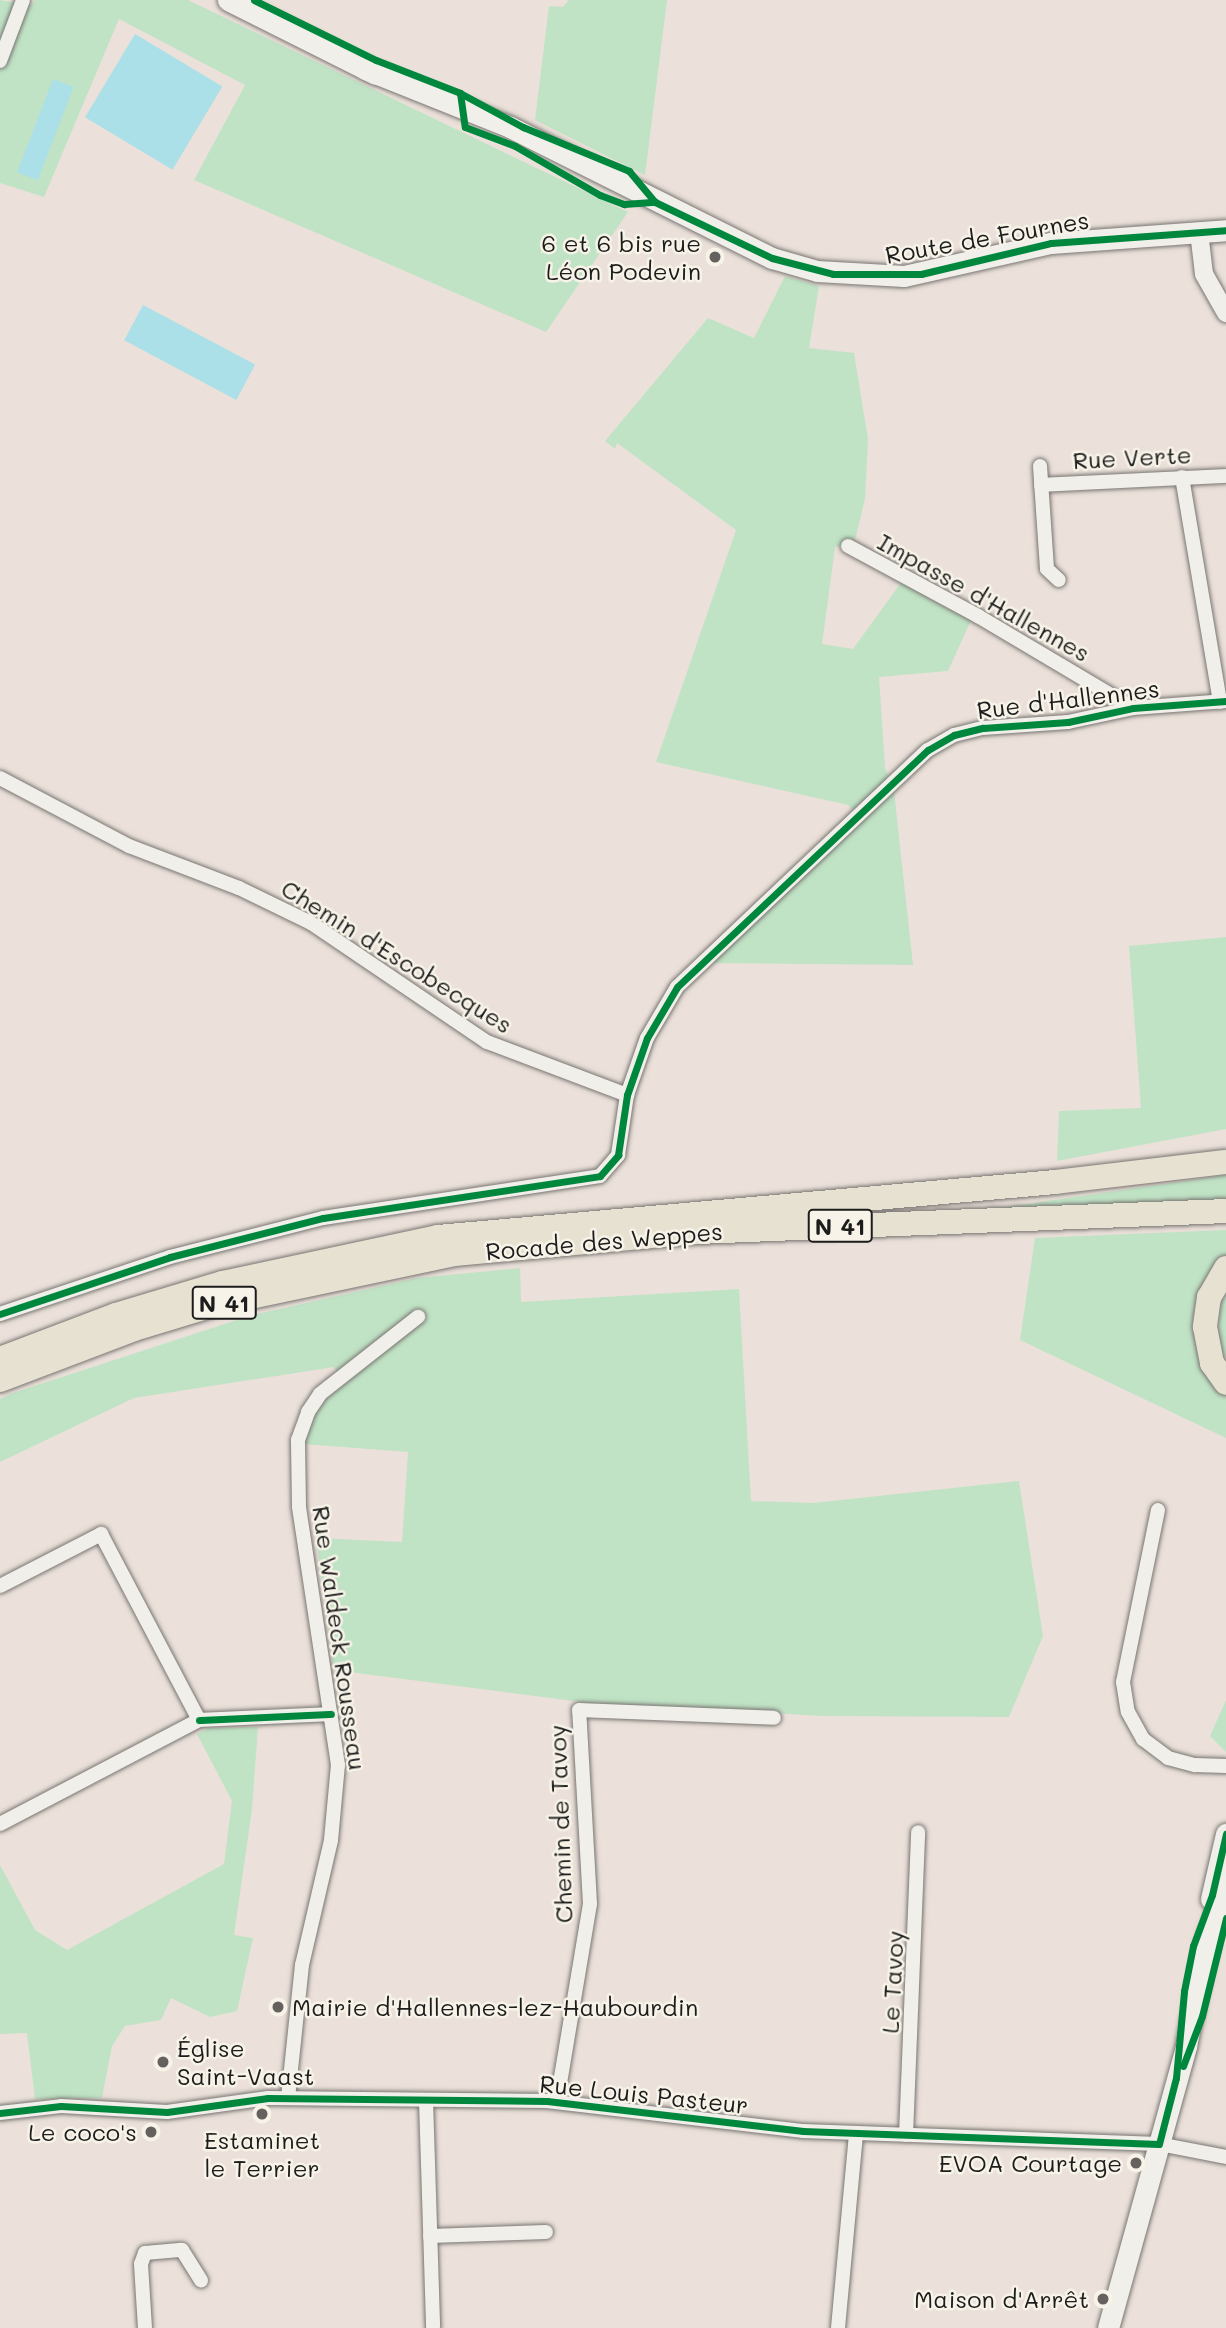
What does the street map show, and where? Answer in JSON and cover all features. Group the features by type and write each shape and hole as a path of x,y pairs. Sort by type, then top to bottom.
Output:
{"highway":[{"path":"957,1190 1226,1145"},
{"name":"N 41","path":"957,1190 1226,1162"},
{"name":"Rocade des Weppes","path":"0,1359 116,1315 223,1283 368,1249 575,1222 957,1190"},
{"name":"Rocade des Weppes","path":"0,1380 134,1329 217,1304 455,1254 697,1232 1226,1211"},
{"path":"1226,1268 1209,1297 1205,1327 1212,1363 1226,1383"}],"main road":[{"path":"216,0 275,26"},
{"path":"228,0 275,26"},
{"name":"Route de Fournes","path":"275,26 442,108 797,267 840,275 921,274 1051,243 1226,230"},
{"path":"1176,2078 1184,1991 1226,1834"},
{"path":"1108,2328 1176,2078 1208,1937 1226,1885"}],"street":[{"path":"0,61 23,1"},
{"path":"1199,233 1204,274 1226,313"},
{"name":"Rue Verte","path":"1040,466 1047,569 1059,580"},
{"name":"Rue Verte","path":"1041,485 1226,476"},
{"path":"1182,477 1223,701"},
{"name":"Impasse d'Hallennes","path":"848,546 978,616 1133,708"},
{"name":"Rue d'Hallennes","path":"627,1095 647,1038 673,993 905,770 946,739 983,728 1068,722 1133,708 1223,701"},
{"name":"Chemin d'Escobecques","path":"0,778 130,846 239,888 311,923 487,1042 627,1095"},
{"path":"0,1314 144,1265 323,1217 591,1180 607,1171 618,1155 627,1095"},
{"name":"Rue Waldeck Rousseau","path":"288,2098 303,1954 333,1827 338,1765 299,1506 298,1440 320,1394 418,1317"},
{"path":"1158,1510 1124,1682 1128,1712 1143,1739 1168,1758 1195,1765 1226,1766"},
{"path":"0,1586 101,1534 199,1720"},
{"name":"Chemin de Tavoy","path":"557,2101 590,1904 579,1710 774,1718"},
{"path":"0,1824 199,1720 331,1714"},
{"name":"Le Tavoy","path":"906,2134 918,1832"},
{"name":"Rue Louis Pasteur","path":"0,2113 61,2106 167,2112 288,2098 557,2101 747,2126 856,2134 1159,2144 1226,2157"},
{"path":"426,2100 433,2328"},
{"path":"838,2328 856,2134"},
{"path":"430,2236 547,2232"},
{"path":"145,2328 141,2264 145,2253 182,2250 201,2280"}],"green space":[{"path":"0,0 32,5 35,0 188,0 628,212 546,332 194,180 245,85 119,19 44,197 0,183"},
{"path":"569,0 667,0 645,175 535,120 549,6 563,7"},
{"path":"785,276 819,286 809,348 854,353 868,439 865,499 854,544 835,547 822,644 853,649 903,580 972,618 948,671 879,677 885,768 894,791 913,965 706,963 862,819 848,805 656,762 736,530 617,443 615,449 605,441 708,318 754,338"},
{"path":"1226,937 1226,1129 1057,1161 1059,1111 1141,1108 1129,946"},
{"path":"1226,1175 1226,1200 985,1210"},
{"path":"1226,1230 1226,1255 1211,1272 1201,1297 1226,1395 1226,1438 1020,1340 1035,1238"},
{"path":"520,1268 521,1302 739,1289 751,1501 813,1503 1019,1481 1043,1636 1009,1717 823,1716 589,1703 334,1670 316,1538 402,1542 408,1452 303,1444 314,1414 341,1381 334,1367 134,1398 0,1462 0,1399 10,1394 249,1316 417,1278"},
{"path":"1226,1293 1226,1358 1219,1346 1219,1308"},
{"path":"1226,1700 1226,1752 1210,1736"},
{"path":"258,1727 252,1809 234,1935 253,1938 237,2011 210,2017 171,1998 161,2020 125,2026 112,2046 102,2098 35,2099 27,2033 0,2034 0,1865 35,1930 67,1950 224,1864 232,1801 197,1734 209,1728"}],"water":[{"path":"135,34 222,87 172,170 85,117"},
{"path":"53,79 74,87 38,180 17,172"},
{"path":"143,305 255,365 236,400 124,340"}],"cycle path":[{"path":"254,0 376,60 460,93 523,127 629,171 655,202"},
{"path":"460,93 465,127 515,146 600,195 624,204 655,202 772,258 833,274 921,274 1051,243 1226,230"},
{"path":"0,1314 170,1257 323,1218 600,1176 618,1155 627,1095 647,1038 677,987 928,750 954,735 983,728 1068,722 1133,708 1226,701"},
{"path":"199,1720 331,1714"},
{"path":"0,2113 61,2106 167,2112 268,2098 547,2101 803,2131 1159,2144 1176,2078 1184,1991 1193,1946 1212,1895 1226,1834"},
{"path":"1183,2066 1202,2016 1226,1918"}],"place":[{"name":"6 et 6 bis rue Léon Podevin","path":"715,257"},
{"name":"Mairie d'Hallennes-lez-Haubourdin","path":"278,2007"},
{"name":"Église Saint-Vaast","path":"163,2062"},
{"name":"Estaminet le Terrier","path":"262,2114"},
{"name":"Le coco's","path":"151,2132"},
{"name":"EVOA Courtage","path":"1136,2163"},
{"name":"Maison d'Arrêt","path":"1103,2299"}]}
